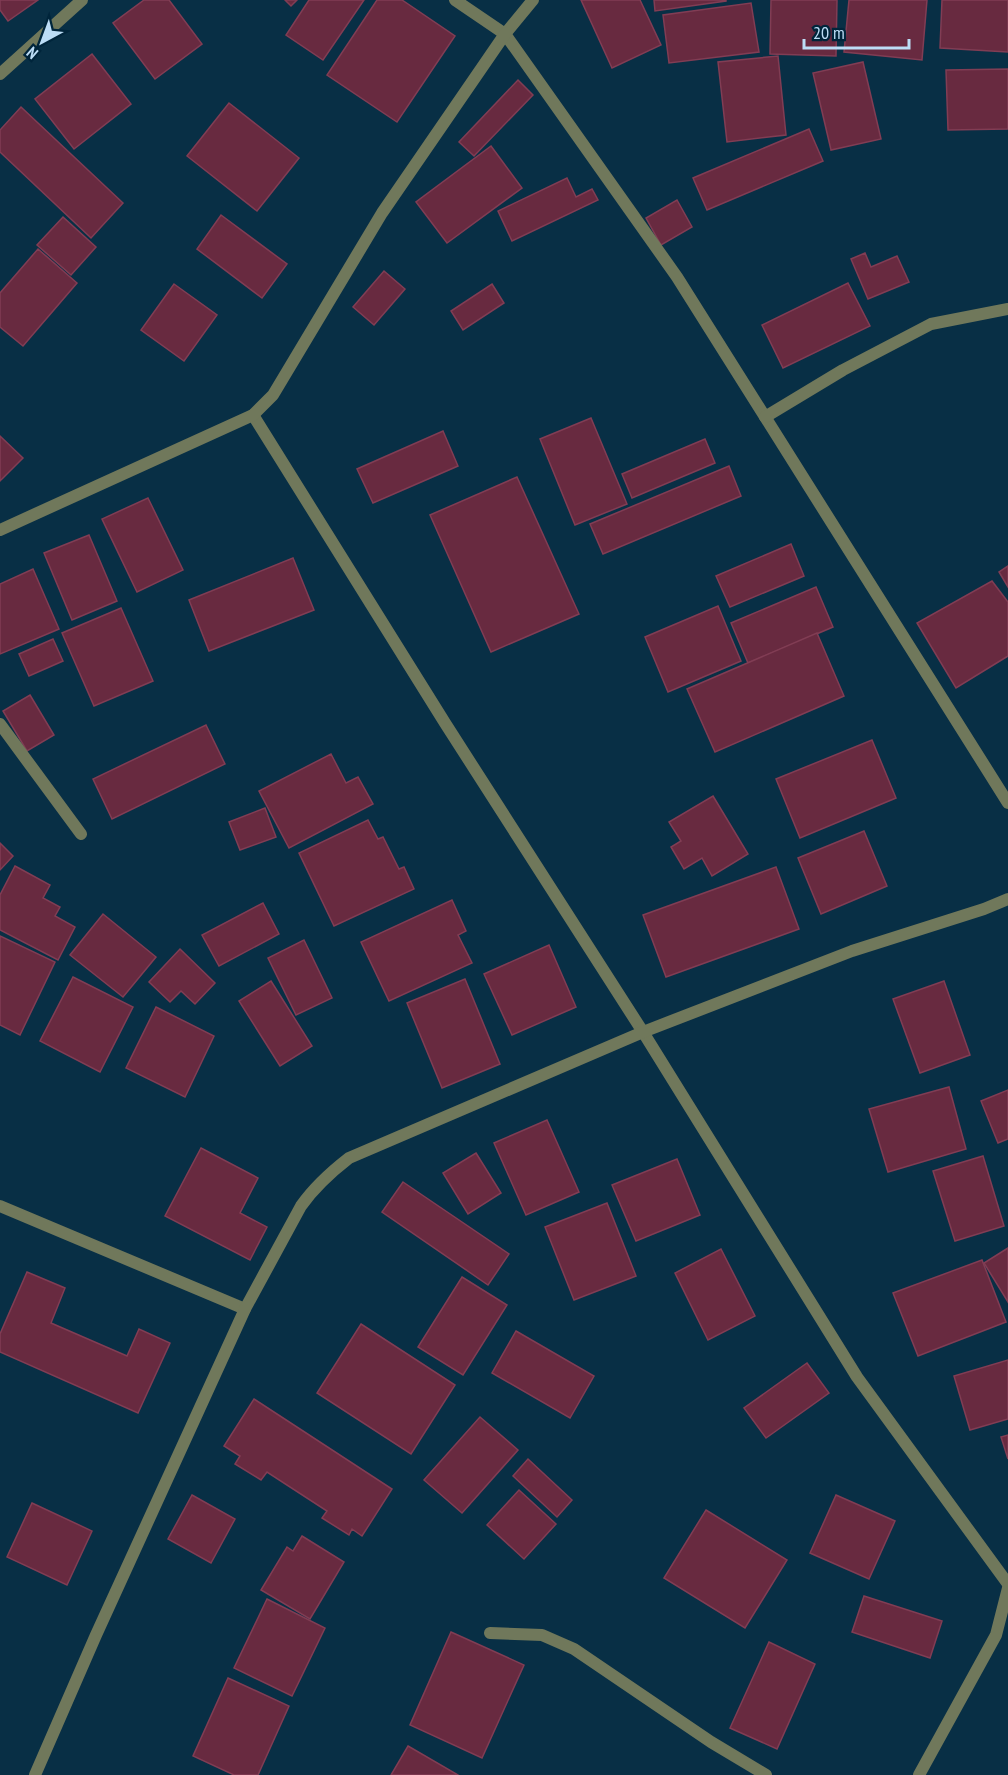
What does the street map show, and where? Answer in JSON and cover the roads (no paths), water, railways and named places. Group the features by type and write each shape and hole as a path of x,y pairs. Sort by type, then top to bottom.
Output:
{"street":[{"path":"0,74 82,0"},
{"path":"455,0 505,34 677,277 1008,803"},
{"path":"0,530 253,415 273,395 382,213 505,34 533,0"},
{"path":"765,417 843,370 931,324 1008,309"},
{"path":"253,415 451,733 644,1032 857,1377 1008,1586 996,1635 919,1775"},
{"path":"0,724 81,834"},
{"path":"35,1775 96,1635 245,1309 301,1206 330,1173 349,1158 644,1032 852,951 984,909 1008,899"},
{"path":"0,1206 245,1309"},
{"path":"490,1633 542,1635 574,1649 711,1742 766,1775"}]}
